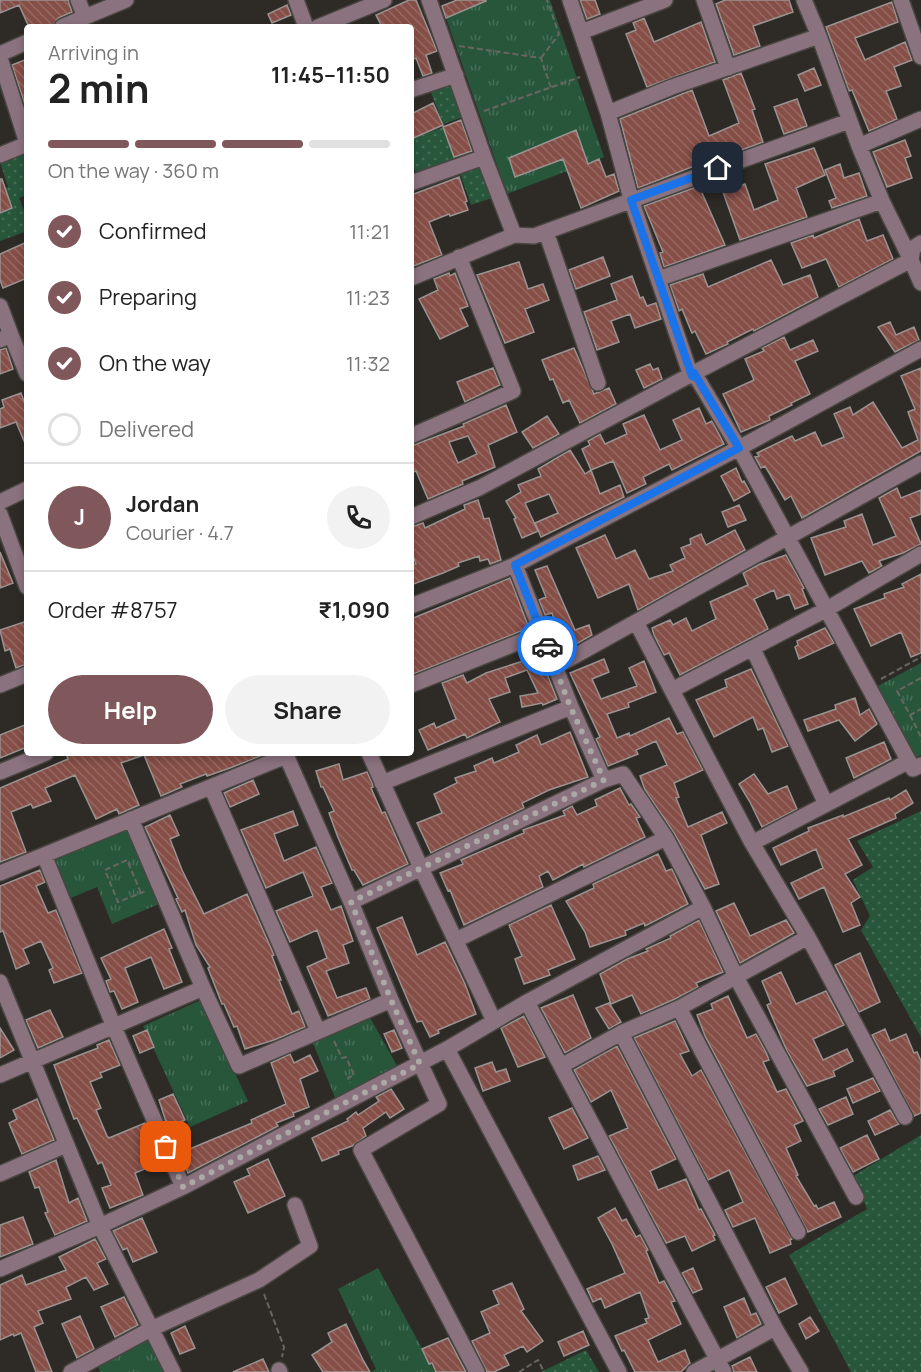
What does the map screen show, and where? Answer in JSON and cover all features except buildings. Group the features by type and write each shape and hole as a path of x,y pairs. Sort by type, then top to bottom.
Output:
{"street":[{"path":"78,0 85,17"},
{"path":"69,24 126,0"},
{"path":"296,0 305,24"},
{"path":"325,24 384,0"},
{"path":"429,0 514,235"},
{"path":"570,0 608,113 631,200 693,374 738,446 868,686 915,763 826,804 752,843"},
{"path":"581,32 665,0"},
{"path":"704,0 728,68"},
{"path":"804,0 859,146 921,283"},
{"path":"900,0 921,57"},
{"path":"608,113 672,87 819,36"},
{"path":"24,44 0,56 24,134"},
{"path":"414,89 456,75"},
{"path":"859,146 921,119"},
{"path":"414,277 514,235 534,236 546,232 849,121"},
{"path":"0,155 24,145"},
{"path":"414,182 484,157"},
{"path":"658,279 882,201"},
{"path":"546,232 598,383"},
{"path":"911,260 913,248 921,243"},
{"path":"414,435 513,391 459,257"},
{"path":"414,516 479,488 911,260"},
{"path":"0,306 6,337 24,370"},
{"path":"414,605 515,565 921,349"},
{"path":"414,599 511,560 738,446"},
{"path":"555,667 921,463"},
{"path":"0,502 24,490"},
{"path":"0,514 24,579"},
{"path":"672,690 827,609 921,554"},
{"path":"515,565 570,706 604,780"},
{"path":"636,622 752,843 808,937 905,1117"},
{"path":"414,684 542,633"},
{"path":"753,649 826,804"},
{"path":"0,685 24,675"},
{"path":"382,783 570,706"},
{"path":"0,766 25,756"},
{"path":"0,772 39,756"},
{"path":"0,873 211,787 281,756"},
{"path":"286,756 351,902 391,1000 439,1104 361,1150 477,1372"},
{"path":"370,756 494,1021"},
{"path":"351,902 604,780 623,774 666,838 703,907 736,977 856,1197"},
{"path":"211,787 323,1029"},
{"path":"131,819 239,1066 391,1000"},
{"path":"456,940 666,838"},
{"path":"44,855 114,1027 183,1187"},
{"path":"0,1269 183,1187 420,1064 528,1002 703,907"},
{"path":"561,1066 621,1033 679,1008 808,937"},
{"path":"0,982 6,1016 32,1060 100,1226 173,1372"},
{"path":"0,1075 203,988"},
{"path":"528,1002 720,1366"},
{"path":"679,1008 798,1232"},
{"path":"621,1033 775,1328 801,1372"},
{"path":"447,1049 619,1372"},
{"path":"0,1174 66,1145"},
{"path":"71,1372 151,1329 259,1280 310,1246 294,1205"},
{"path":"694,1372 720,1366 775,1328"}],"path":[{"path":"541,58 559,34 547,0"},
{"path":"445,44 541,58"},
{"path":"541,58 551,88"},
{"path":"470,116 595,72"},
{"path":"868,686 921,657"},
{"path":"921,678 897,691 921,736"},
{"path":"910,715 921,709"},
{"path":"141,893 128,860 105,870 118,902 160,886"},
{"path":"323,1029 342,1058 346,1056 354,1074 348,1078 357,1097"},
{"path":"259,1280 284,1347 280,1371"},
{"path":"519,1372 538,1360 544,1372"}],"green space":[{"path":"480,0 550,0 604,157 507,194 444,12"},
{"path":"450,68 466,116 443,124 430,90 414,95 414,80"},
{"path":"444,127 457,161 480,154 495,197 471,205 459,171 414,175 416,173 414,138"},
{"path":"24,153 24,196 19,198 24,210 24,232 0,241 0,190 8,187 0,162"},
{"path":"921,663 921,755 914,758 876,687"},
{"path":"921,811 921,1037 861,930 870,916 853,880 873,867 857,841"},
{"path":"126,826 159,904 112,924 97,887 66,900 49,858"},
{"path":"201,1000 248,1101 190,1127 143,1026"},
{"path":"368,1014 400,1071 338,1105 311,1038"},
{"path":"921,1135 921,1372 851,1372 789,1255 867,1209 853,1176"},
{"path":"378,1268 435,1372 371,1372 376,1369 338,1289"},
{"path":"152,1338 169,1372 100,1372 98,1366"},
{"path":"586,1350 599,1372 541,1372"}],"way so far":[{"path":"166,1147 183,1187 420,1064 351,902 604,780 570,706 547,646"}],"route":[{"path":"547,646 515,565 739,448 694,373 692,376 631,200 718,168"}]}
